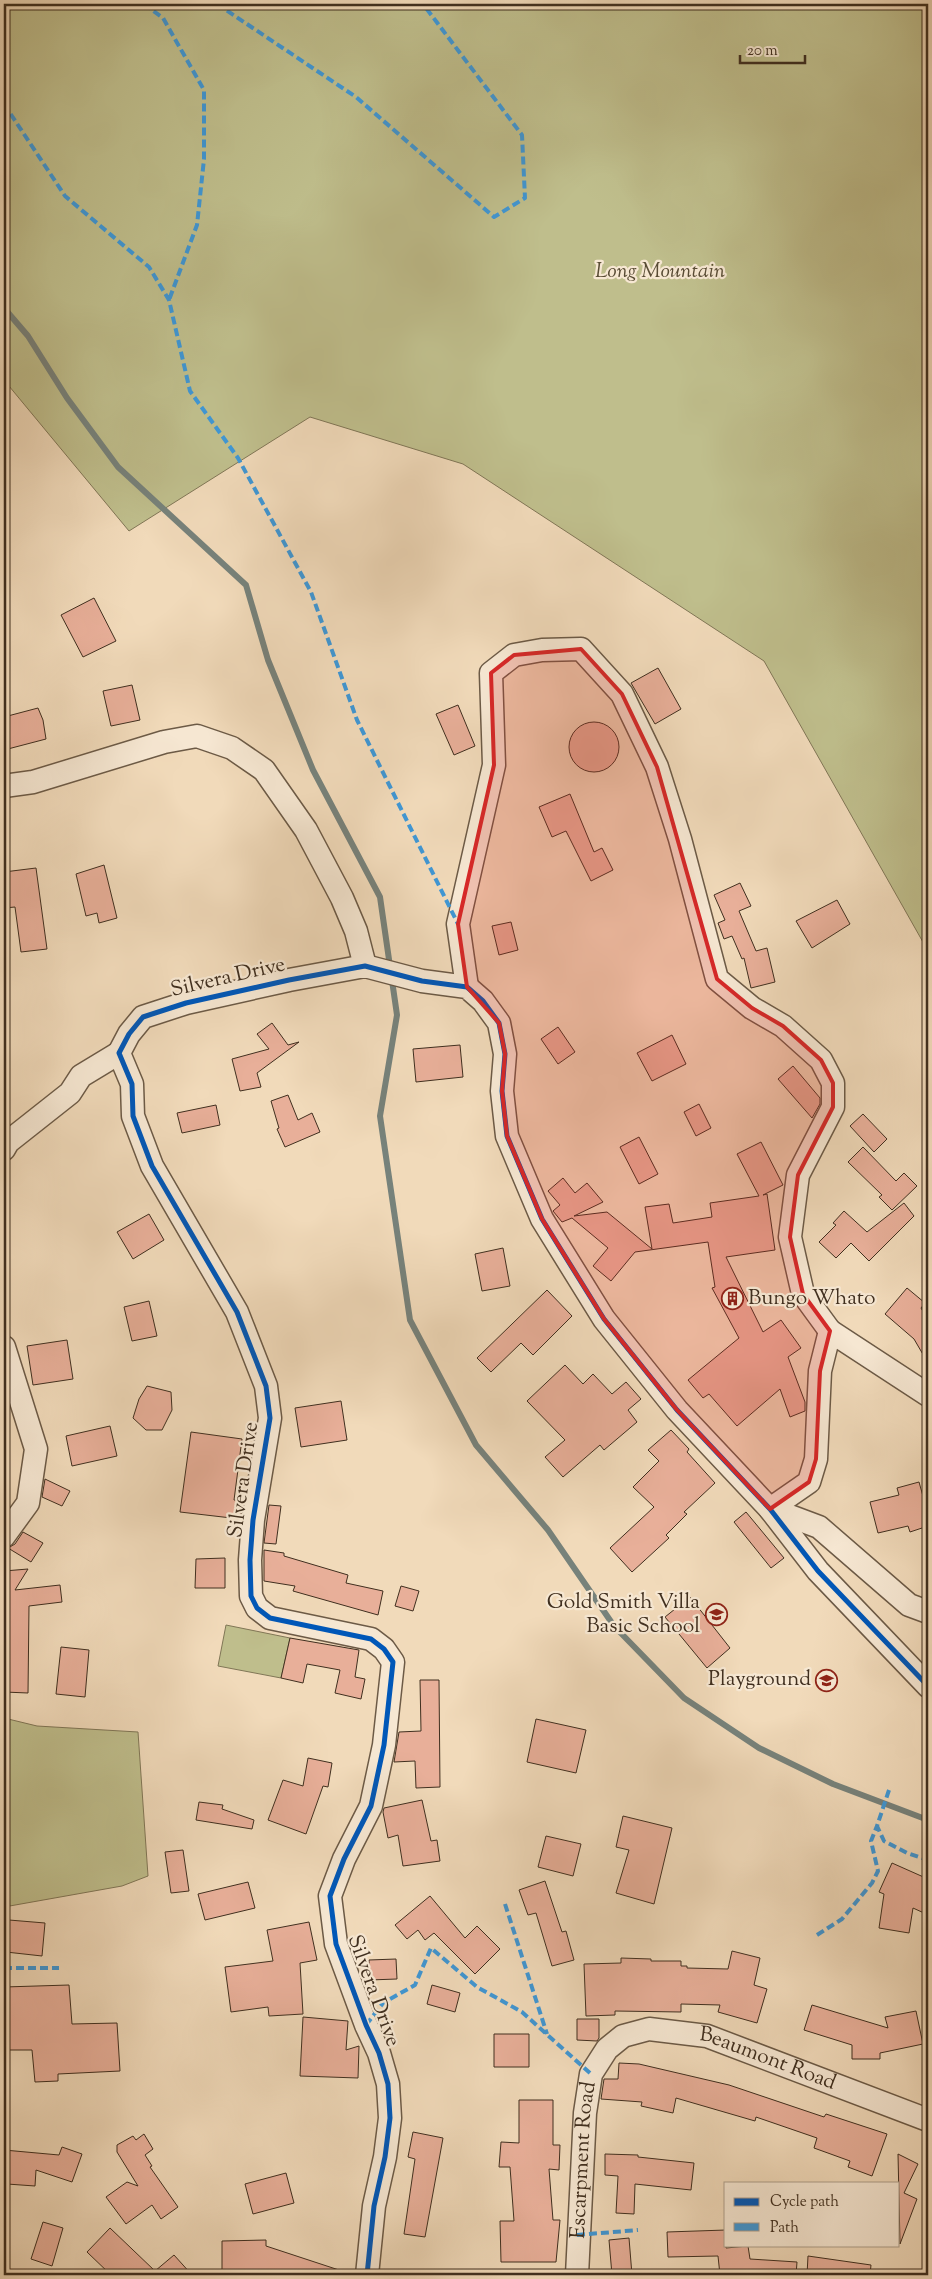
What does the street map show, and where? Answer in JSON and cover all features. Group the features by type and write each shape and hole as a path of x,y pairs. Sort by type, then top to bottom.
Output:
{"street":[{"path":"467,987 458,924 494,765 491,673 514,655 542,650 581,648 622,694 656,767 680,839 717,979 752,1008 783,1026 821,1060 832,1083 833,1106 798,1175 790,1237 803,1294 830,1331 928,1395"},
{"path":"4,786 33,782 164,742 197,736 232,748 264,770 306,830 374,968 422,980 467,987 483,1001 499,1023 505,1054 502,1091 507,1136 542,1219 604,1319 677,1410 770,1509 818,1571 928,1686"},
{"name":"Silvera Drive","path":"367,2275 374,2206 385,2157 390,2118 388,2084 379,2053 366,2025 336,1944 330,1896 344,1859 371,1806 384,1745 393,1662 384,1649 370,1639 270,1618 257,1608 251,1596 250,1560 253,1520 270,1418 266,1386 237,1312 152,1166 133,1116 132,1084 119,1054 129,1034 143,1017 186,1003 289,980 374,968"},
{"path":"4,1149 8,1142 70,1093 81,1076 119,1054"},
{"path":"770,1509 809,1482 816,1460 820,1371 830,1331"},
{"path":"4,1347 36,1449 28,1504 4,1536"},
{"path":"770,1509 818,1527 909,1605 928,1612"},
{"name":"Beaumont Road","path":"607,2049 623,2036 650,2029 707,2036 928,2120"},
{"name":"Escarpment Road","path":"577,2275 585,2113 591,2074 607,2049"}],"highlighted area":[{"path":"581,649 622,694 657,767 717,979 752,1008 783,1026 821,1060 833,1083 833,1107 798,1175 790,1237 803,1294 830,1331 820,1371 816,1459 809,1482 770,1509 677,1410 604,1319 542,1219 507,1136 502,1091 505,1054 499,1023 467,987 458,924 494,765 491,673 514,655"}],"green space":[{"name":"Long Mountain","path":"4,4 928,4 928,951 764,661 463,464 310,417 129,531 4,380"},
{"path":"226,1625 290,1638 281,1678 218,1666"},
{"path":"4,1718 37,1726 138,1732 148,1876 122,1886 4,1907"}],"building":[{"path":"94,598 116,641 83,657 61,615"},
{"path":"658,668 681,709 655,724 631,683"},
{"path":"132,685 140,720 111,726 103,691"},
{"path":"458,705 475,746 454,755 436,714"},
{"path":"38,708 43,720 46,739 4,750 4,717"},
{"path":"594,722 603,724 614,733 619,747 617,756 608,767 594,772 585,770 574,761 569,747 571,738 580,727"},
{"path":"570,794 594,852 602,848 613,870 591,881 566,831 552,837 539,807"},
{"path":"104,865 117,918 99,923 97,913 86,916 76,874"},
{"path":"36,868 47,949 21,952 15,907 4,908 4,872"},
{"path":"740,883 751,906 739,911 756,951 767,948 775,982 751,988 744,958 742,959 732,936 724,939 718,923 725,920 714,895"},
{"path":"837,900 850,924 812,948 796,921"},
{"path":"511,922 518,950 499,955 492,926"},
{"path":"272,1023 288,1045 299,1042 257,1073 261,1087 240,1091 232,1059 269,1049 257,1034"},
{"path":"558,1027 575,1052 558,1064 541,1039"},
{"path":"672,1035 686,1064 652,1081 637,1053"},
{"path":"460,1045 463,1077 416,1082 413,1049"},
{"path":"793,1066 820,1098 820,1104 812,1118 778,1079"},
{"path":"288,1095 298,1120 312,1113 320,1132 285,1147 277,1129 279,1128 271,1101"},
{"path":"699,1104 711,1128 696,1136 684,1112"},
{"path":"216,1105 220,1125 182,1133 177,1113"},
{"path":"863,1114 887,1139 874,1152 850,1126"},
{"path":"639,1137 658,1174 639,1184 620,1147"},
{"path":"761,1142 783,1185 763,1195 767,1194 775,1250 726,1257 763,1332 781,1320 801,1348 788,1357 805,1402 805,1411 790,1417 780,1389 737,1426 709,1394 703,1398 688,1380 739,1338 712,1288 715,1287 708,1242 635,1252 611,1281 593,1266 608,1248 572,1218 562,1222 553,1211 560,1205 548,1191 563,1178 575,1193 587,1183 603,1202 574,1216 607,1212 652,1249 645,1207 669,1204 673,1223 712,1217 710,1203 759,1196 737,1154"},
{"path":"863,1147 896,1181 904,1173 917,1186 892,1210 879,1197 882,1195 848,1162"},
{"path":"904,1203 914,1216 869,1261 851,1243 836,1258 819,1242 836,1225 833,1223 844,1211 867,1232"},
{"path":"149,1214 164,1240 133,1259 117,1232"},
{"path":"503,1248 510,1286 482,1291 475,1254"},
{"path":"907,1288 925,1303 921,1308 928,1320 928,1363 914,1339 885,1314"},
{"path":"547,1290 572,1316 533,1355 521,1343 491,1372 477,1358"},
{"path":"149,1301 157,1336 132,1341 124,1307"},
{"path":"67,1340 73,1379 33,1385 27,1346"},
{"path":"565,1365 583,1384 593,1374 612,1394 626,1382 641,1399 628,1410 637,1422 604,1450 600,1445 563,1477 545,1457 565,1440 527,1401"},
{"path":"147,1386 171,1392 172,1410 162,1430 146,1430 133,1418 139,1399"},
{"path":"341,1401 347,1440 301,1447 295,1408"},
{"path":"110,1426 117,1456 72,1466 66,1436"},
{"path":"671,1430 689,1449 687,1452 715,1483 684,1512 687,1514 666,1535 669,1538 632,1572 610,1548 654,1507 633,1487 659,1461 648,1450"},
{"path":"191,1432 242,1439 234,1500 243,1501 240,1519 180,1512"},
{"path":"45,1479 70,1491 62,1506 42,1497"},
{"path":"919,1482 928,1514 928,1526 910,1532 908,1526 878,1533 870,1502 899,1495 897,1488"},
{"path":"269,1505 281,1506 276,1544 264,1543"},
{"path":"746,1512 784,1558 771,1568 734,1522"},
{"path":"23,1532 43,1543 31,1562 8,1548 15,1544"},
{"path":"264,1550 284,1553 284,1556 348,1575 346,1583 383,1591 378,1615 293,1591 295,1586 264,1581"},
{"path":"225,1558 225,1588 195,1588 196,1559"},
{"path":"28,1569 15,1590 60,1585 62,1602 29,1606 28,1693 4,1692 4,1571"},
{"path":"401,1586 419,1591 413,1611 395,1606"},
{"name":"Gold Smith Villa Basic School","path":"690,1597 730,1648 707,1668 665,1617"},
{"path":"290,1638 359,1650 355,1677 365,1679 361,1699 335,1693 340,1670 307,1664 303,1683 281,1678"},
{"path":"61,1647 89,1650 85,1697 56,1694"},
{"path":"420,1680 439,1680 440,1787 416,1788 415,1761 394,1762 399,1732 421,1731"},
{"path":"536,1719 586,1730 576,1773 527,1762"},
{"path":"308,1758 332,1763 328,1787 323,1786 306,1834 268,1820 283,1780 303,1786"},
{"path":"422,1800 431,1841 437,1840 440,1861 403,1866 398,1835 388,1838 383,1812 384,1808"},
{"path":"199,1802 223,1805 222,1809 254,1820 252,1829 196,1820"},
{"path":"623,1816 672,1828 654,1904 616,1893 629,1850 616,1847"},
{"path":"546,1836 581,1844 573,1876 538,1867"},
{"path":"183,1850 189,1891 171,1893 165,1852"},
{"path":"892,1863 928,1879 928,1903 924,1913 913,1908 909,1933 879,1928 884,1894 879,1892"},
{"path":"545,1881 562,1932 566,1931 574,1960 552,1966 536,1913 528,1915 519,1890"},
{"path":"248,1882 255,1908 205,1920 198,1894"},
{"path":"430,1896 465,1938 477,1926 500,1949 475,1974 434,1933 425,1940 418,1930 407,1939 395,1925"},
{"path":"9,1920 45,1923 42,1956 6,1952"},
{"path":"309,1922 317,1960 300,1963 303,2014 269,2016 268,2007 231,2012 225,1967 273,1961 267,1930"},
{"path":"732,1951 760,1958 754,1985 767,1989 757,2023 718,2012 720,2005 681,2004 681,2012 615,2011 615,2015 586,2016 584,1964 621,1963 621,1958 651,1959 651,1961 681,1961 681,1966 687,1966 687,1968 728,1969"},
{"path":"396,1959 397,1979 369,1980 369,1960"},
{"path":"69,1985 72,2024 117,2023 120,2071 58,2074 58,2081 35,2082 32,2050 4,2050 4,1987"},
{"path":"432,1985 460,1993 455,2012 427,2004"},
{"path":"812,2005 888,2028 885,2017 916,2011 923,2044 880,2053 880,2059 852,2059 852,2045 804,2030"},
{"path":"303,2017 348,2021 346,2050 359,2046 358,2078 300,2076"},
{"path":"577,2019 599,2019 599,2038 597,2041 577,2040"},
{"path":"494,2034 529,2034 529,2067 494,2067"},
{"path":"619,2063 639,2064 729,2085 824,2117 826,2114 887,2134 872,2176 848,2167 850,2161 814,2148 817,2138 756,2117 755,2121 676,2098 673,2113 641,2106 642,2102 601,2099 604,2079 618,2079"},
{"path":"519,2100 553,2100 553,2145 560,2145 559,2170 549,2169 553,2220 560,2220 556,2262 501,2262 500,2221 514,2221 510,2167 499,2167 501,2142 519,2143"},
{"path":"413,2132 443,2138 425,2237 404,2234 415,2159 408,2157"},
{"path":"144,2134 153,2149 145,2155 152,2166 150,2167 178,2207 161,2219 152,2205 126,2224 106,2197 127,2182 138,2186 117,2152 117,2145 133,2136 136,2140"},
{"path":"62,2147 82,2154 72,2182 36,2170 35,2186 7,2184 9,2161 4,2159 4,2150 59,2155"},
{"path":"605,2154 638,2155 638,2157 694,2163 691,2190 635,2184 634,2214 616,2213 618,2176 605,2175"},
{"path":"898,2154 918,2164 904,2193 917,2199 900,2244 900,2182"},
{"path":"286,2173 294,2203 253,2214 245,2184"},
{"path":"43,2222 63,2228 52,2266 31,2259"},
{"path":"110,2228 155,2271 174,2255 192,2275 111,2275 87,2252"},
{"path":"724,2230 724,2246 726,2248 748,2246 750,2259 797,2262 796,2275 720,2275 718,2256 668,2257 667,2232"},
{"path":"629,2238 632,2275 612,2275 609,2240"},
{"path":"266,2240 266,2246 345,2272 345,2275 285,2275 286,2272 222,2273 222,2241"},
{"path":"808,2256 871,2265 870,2275 807,2275"}],"waterway":[{"path":"4,308 28,336 67,398 118,467 246,585 268,660 313,770 380,897 397,1015 380,1116 410,1320 476,1445 548,1530 614,1626 684,1698 759,1748 833,1784 928,1820"}],"marked path":[{"path":"144,4 163,18 204,90 204,159 197,225 169,300"},
{"path":"217,4 356,97 494,217 525,198 522,135 423,4"},
{"path":"4,104 65,196 149,267 169,300 190,391 238,458 311,592 357,720 458,924"},
{"path":"889,1790 877,1826 884,1841 907,1853 928,1860"},
{"path":"817,1935 842,1919 872,1883 878,1871 871,1841 877,1826"},
{"path":"505,1904 547,2034"},
{"path":"366,2025 383,2003 415,1985 431,1948 477,1987 522,2012 591,2074"},
{"path":"4,1968 59,1968"},
{"path":"577,2235 638,2230"},
{"path":"31,2271 37,2275"}],"cycle path":[{"path":"367,2275 374,2206 385,2157 390,2118 388,2084 379,2053 366,2025 336,1944 330,1896 344,1859 371,1806 384,1745 393,1662 384,1649 371,1639 270,1618 257,1608 251,1596 250,1560 253,1520 270,1418 266,1386 237,1312 152,1166 133,1116 132,1084 119,1053 129,1034 143,1017 186,1003 289,980 365,966 422,981 467,987 483,1001 499,1023 505,1054 502,1091 507,1136 542,1219 604,1319 677,1410 770,1509 818,1571 928,1686"}],"place":[{"name":"Bungo Whato","path":"732,1299"},
{"name":"Gold Smith Villa Basic School","path":"716,1615"},
{"name":"Playground","path":"827,1680"}]}
